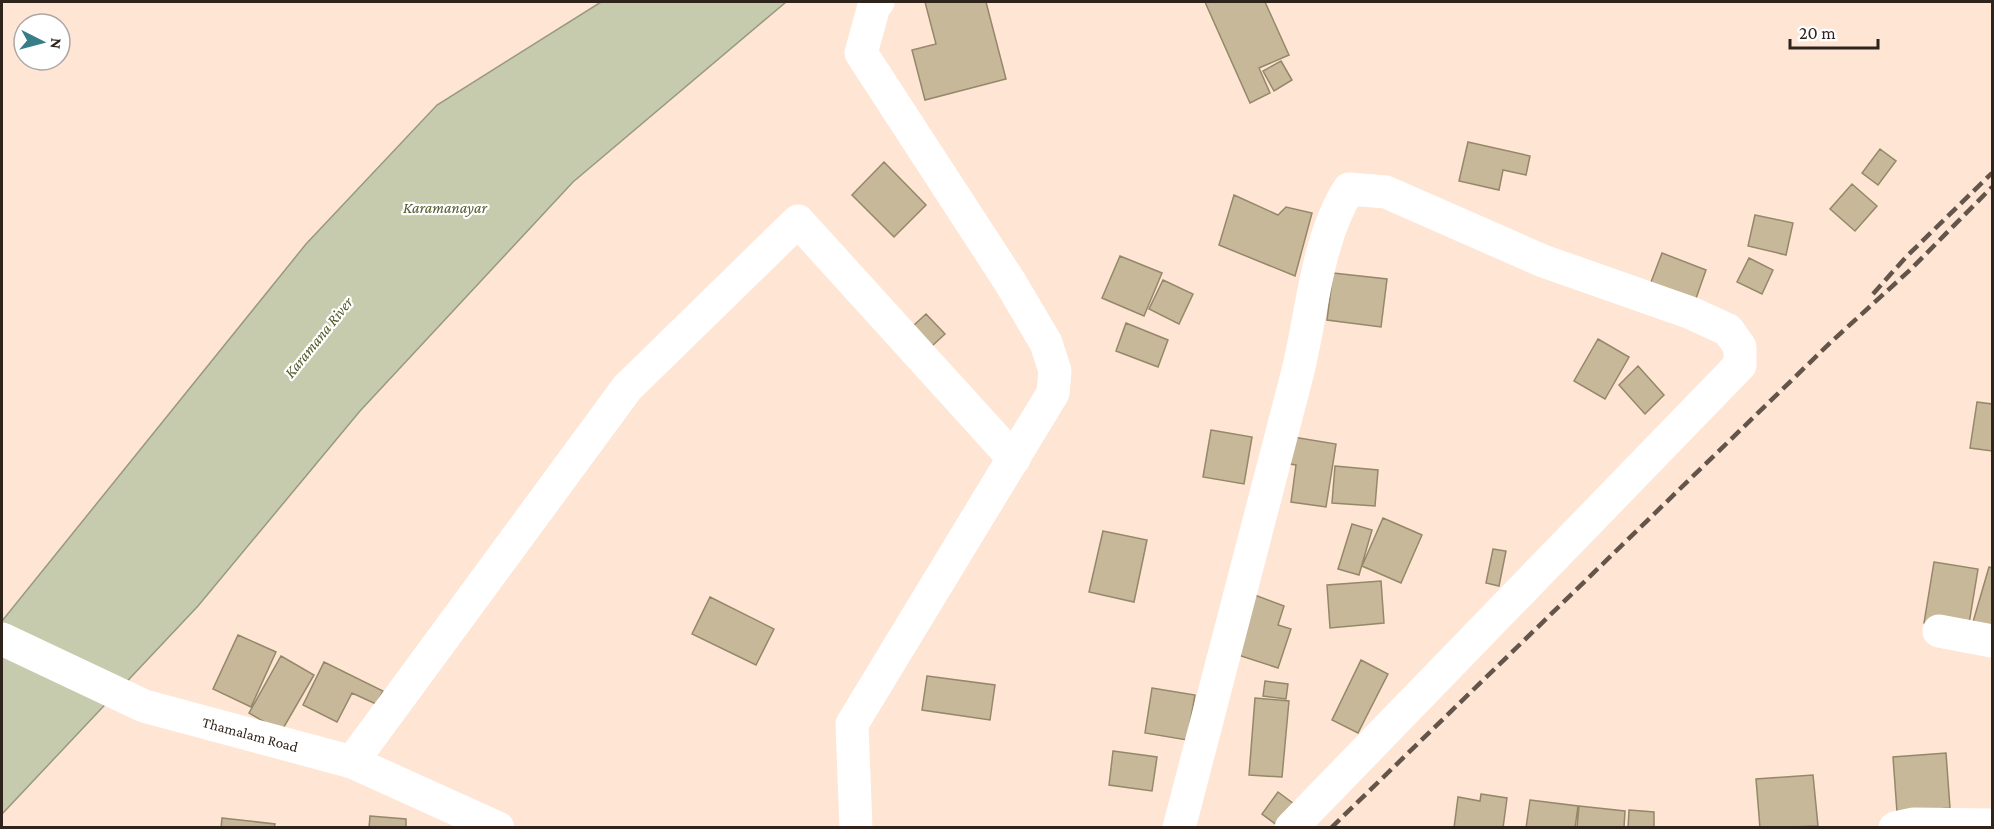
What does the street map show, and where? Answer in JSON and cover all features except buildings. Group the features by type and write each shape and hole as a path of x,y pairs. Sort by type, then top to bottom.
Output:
{"street":[{"path":"856,828 852,724 1053,393 1055,371 1046,343 1010,282 861,53 874,6 878,2"},
{"path":"1179,828 1295,384 1327,238 1341,202 1349,189 1386,192 1543,261 1692,313 1728,330 1740,347 1740,365 1291,828"},
{"path":"352,762 627,388 798,221 1014,459"},
{"path":"1939,631 1992,641"},
{"name":"Thamalam Road","path":"2,639 144,706 352,762 498,828"},
{"path":"1895,828 1914,824 1992,825"}],"water":[{"name":"Karamanayar","path":"601,2 786,2 573,182 360,411 198,606 2,814 2,621 306,244 437,105"}],"railway":[{"path":"1873,294 1906,257 1992,173"},
{"path":"1331,828 1831,342 1910,270 1992,187"}],"water label":[{"name":"Karamana River","path":"318,337"}]}
